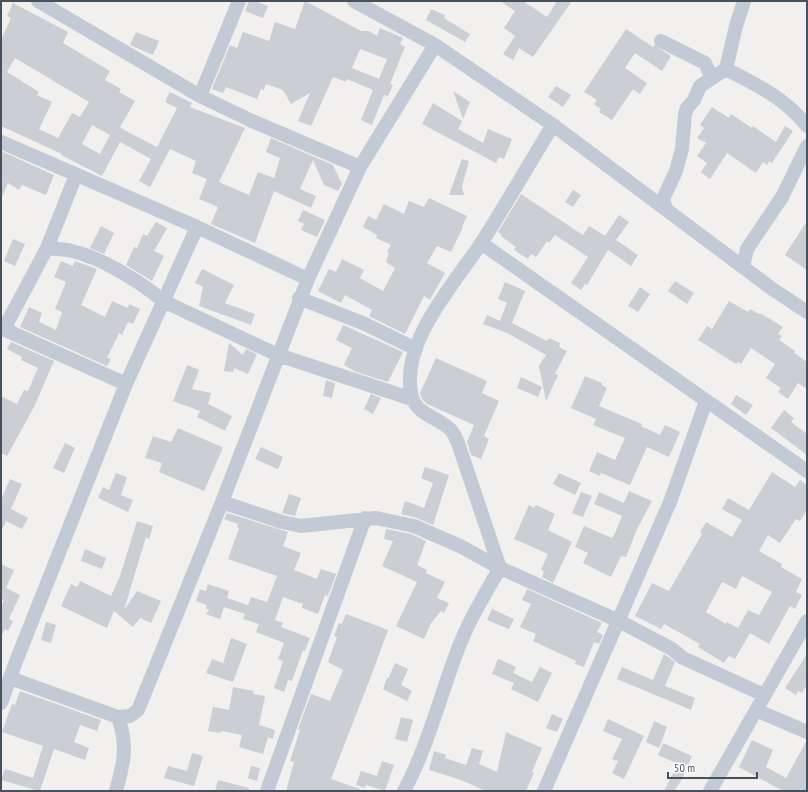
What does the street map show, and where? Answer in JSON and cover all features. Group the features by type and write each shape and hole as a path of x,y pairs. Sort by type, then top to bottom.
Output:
{"street":[{"path":"38,1 200,96 252,121 360,167"},
{"path":"200,96 239,1"},
{"path":"354,1 435,45 553,126 807,312"},
{"path":"666,209 662,199 676,171 682,149 685,114 694,100 700,86 726,69 734,32 744,1"},
{"path":"661,41 705,63 711,76 710,79"},
{"path":"10,678 118,717 130,716 138,710 222,502 299,298 360,167 435,45"},
{"path":"726,69 776,95 794,109 807,126"},
{"path":"404,791 432,724 459,648 477,609 500,568 458,443 451,430 420,410 412,399 409,381 416,349 427,322 453,280 481,243 553,126"},
{"path":"1,142 197,227 308,279"},
{"path":"743,266 747,249 782,197 806,150"},
{"path":"76,175 47,248 2,328 126,384"},
{"path":"1,703 126,384 197,227"},
{"path":"481,243 807,471"},
{"path":"47,248 72,251 92,258 147,287 163,301 278,355 412,399"},
{"path":"299,298 365,324 416,349"},
{"path":"544,791 670,502 706,401"},
{"path":"222,502 282,522 301,526 365,518 388,519 414,526 460,546 500,568 619,621 672,649 683,658 764,695"},
{"path":"267,791 365,518"},
{"path":"710,791 807,621"},
{"path":"756,710 807,732"},
{"path":"116,791 124,763 124,735 118,717"}],"building":[{"path":"249,1 255,1 268,6 263,18 245,11"},
{"path":"305,1 361,31 369,31 377,36 380,28 403,38 400,44 405,47 390,84 393,85 388,96 384,95 372,125 361,120 373,90 347,79 346,82 333,77 311,126 298,121 310,93 291,104 283,90 266,84 264,90 261,89 257,99 226,87 223,93 212,89 230,45 237,48 243,32 269,41 275,22 295,29","holes":["360,49 387,59 379,79 352,68"]},
{"path":"500,1 523,1 547,17 557,1 572,1 533,57 519,48 513,60 503,54 515,36 504,28 515,11"},
{"path":"13,3 68,32 63,43 110,71 105,80 121,89 119,92 135,101 120,127 157,147 177,108 165,102 170,92 192,103 190,107 245,128 219,182 249,195 258,172 274,178 280,158 266,152 271,138 333,165 342,184 338,191 324,185 313,160 300,189 316,196 311,208 274,191 255,243 211,224 218,207 199,199 207,179 192,173 196,161 170,149 150,187 139,181 151,159 120,142 102,176 61,155 62,154 1,126 1,40 11,18 7,16","holes":["15,58 89,102 80,117 72,113 58,138 39,129 52,102 37,95 39,92 7,72","92,125 110,135 100,154 82,144"]},
{"path":"431,9 445,15 444,18 470,34 465,42 426,20"},
{"path":"626,29 653,47 654,45 671,56 662,71 635,53 625,68 647,83 640,94 633,89 612,120 599,112 601,109 594,104 597,100 584,92"},
{"path":"136,32 159,41 153,55 130,45"},
{"path":"556,86 571,95 563,107 548,97"},
{"path":"453,91 470,102 463,119"},
{"path":"433,103 462,121 458,129 483,143 488,129 512,139 504,159 499,157 496,163 422,124"},
{"path":"712,107 729,118 731,114 752,128 753,126 776,142 785,126 793,131 772,163 769,161 767,165 763,162 756,173 727,153 710,179 701,172 707,163 697,156 706,143 697,138 704,128 700,125"},
{"path":"1,151 54,175 46,195 22,185 19,190 8,183 1,199"},
{"path":"462,159 469,161 462,187 464,195 449,195"},
{"path":"573,190 581,195 573,207 565,202"},
{"path":"521,194 583,235 589,226 605,236 619,215 629,222 616,240 638,255 631,266 608,250 587,285 585,284 581,290 571,283 588,257 555,235 549,243 547,241 536,257 531,254 528,259 514,250 516,247 498,232"},
{"path":"429,198 467,216 451,252 437,246 427,263 445,273 430,300 424,296 405,334 369,316 372,310 345,295 341,303 318,291 329,269 336,272 342,259 364,270 360,278 383,291 395,268 386,262 389,253 387,252 391,245 376,238 377,235 363,227 368,216 376,220 384,204 404,214 409,201 424,207"},
{"path":"303,210 325,220 317,237 301,230 304,224 298,221"},
{"path":"807,221 807,270 785,255"},
{"path":"156,222 167,228 154,251 164,256 152,281 126,265 134,247 137,248 143,234 147,236"},
{"path":"101,226 114,233 104,254 90,248"},
{"path":"13,239 25,244 15,266 4,261"},
{"path":"61,261 73,266 75,261 97,269 81,305 105,317 112,301 128,308 129,304 140,309 133,324 128,322 122,335 119,333 107,358 111,359 107,366 20,327 29,307 42,313 39,322 56,330 62,312 55,309 66,282 54,277"},
{"path":"202,269 234,285 225,303 255,314 251,325 199,306 203,287 195,283"},
{"path":"675,281 694,293 687,304 668,291"},
{"path":"505,282 525,291 512,323 547,341 549,338 560,343 559,347 567,351 555,374 558,375 546,401 539,366 546,355 507,333 483,324 487,315 500,321 507,303 498,299"},
{"path":"640,287 650,294 638,312 628,306"},
{"path":"729,301 748,312 750,309 759,314 760,313 783,327 778,334 782,336 779,340 795,351 794,353 807,362 807,389 798,383 788,399 778,392 781,388 766,378 775,364 751,348 741,364 738,362 736,364 698,340 707,326 712,329"},
{"path":"343,325 403,352 388,382 356,372 344,365 352,348 336,340"},
{"path":"11,342 54,361 34,407 7,456 1,453 1,396 17,404 24,390 28,391 38,368 21,360 22,357 7,349"},
{"path":"229,343 243,355 246,349 257,354 248,374 234,368 233,372 224,371"},
{"path":"436,358 487,381 482,393 499,401 484,436 489,439 481,459 471,455 467,442 474,425 427,404 422,399 420,393"},
{"path":"187,365 199,370 192,389 211,393 208,404 232,416 225,431 197,417 200,411 173,401"},
{"path":"585,376 602,383 602,385 607,388 599,406 642,424 641,426 660,435 665,425 680,432 669,457 647,447 630,485 601,473 600,476 589,471 597,452 615,460 625,438 593,425 596,419 571,408"},
{"path":"521,377 542,387 538,397 517,388"},
{"path":"326,380 335,383 332,398 323,396"},
{"path":"371,394 381,398 373,414 364,409"},
{"path":"736,395 753,405 746,415 731,404"},
{"path":"784,410 794,418 791,422 807,434 807,455 771,428"},
{"path":"178,428 222,447 204,491 159,472 162,463 145,458 153,436 171,442"},
{"path":"65,443 75,448 64,473 53,468"},
{"path":"261,447 283,457 278,469 255,459"},
{"path":"425,467 449,475 433,525 417,518 401,514 405,501 424,508 433,483 421,478"},
{"path":"772,472 795,487 800,480 807,485 807,510 800,521 796,519 780,543 768,535 759,551 782,564 781,567 802,579 796,592 802,595 795,609 790,606 769,644 750,633 735,659 729,656 724,663 698,647 700,644 664,624 661,629 635,616 652,583 669,591 702,534 700,532 706,522 732,537 742,520 722,509 728,498 749,510","holes":["742,576 772,592 759,615 748,610 738,628 727,622 726,624 706,612 722,582 736,589"]},
{"path":"116,473 127,477 121,495 133,500 128,512 98,498 103,487 109,490"},
{"path":"559,473 581,483 575,495 553,484"},
{"path":"10,479 22,484 11,509 28,518 22,529 6,521 1,532 1,500"},
{"path":"629,491 652,501 637,529 626,557 621,556 611,577 583,563 588,553 575,547 584,526 612,538 615,533 622,516 594,504 599,492 624,503"},
{"path":"581,492 592,496 583,517 572,513"},
{"path":"289,494 301,498 295,516 282,513"},
{"path":"529,505 534,508 536,505 555,514 548,530 572,542 553,583 542,577 544,571 541,570 548,554 514,539"},
{"path":"227,513 288,532 283,546 301,553 294,570 317,579 321,569 336,574 328,596 325,595 318,614 302,608 303,604 283,597 275,620 283,623 281,627 310,638 305,651 303,650 292,681 288,680 284,692 274,688 283,661 278,659 284,643 256,632 259,624 243,619 245,614 224,607 220,619 206,614 209,610 206,608 207,605 196,601 200,589 206,591 208,584 229,591 227,598 248,605 251,597 267,602 277,576 228,559 239,528 237,527 238,524 224,519"},
{"path":"137,521 153,526 149,539 146,537 124,610 137,591 161,601 151,623 140,618 133,627 114,611 107,628 61,606 71,584 77,587 80,581 111,596 120,576"},
{"path":"386,529 411,534 426,541 417,565 427,570 426,573 445,582 437,598 449,603 444,613 441,611 431,623 424,639 396,626 417,582 382,566 393,541 384,539"},
{"path":"85,549 106,558 102,569 81,561"},
{"path":"1,564 14,570 6,588 20,595 9,619 13,621 8,631 5,629 1,637 1,607 4,600 1,599"},
{"path":"527,589 602,623 597,632 603,635 599,644 594,642 584,667 575,664 576,661 533,641 536,634 520,627 531,604 522,600"},
{"path":"492,609 514,619 509,629 487,620"},
{"path":"346,614 388,630 331,779 360,789 359,791 286,791 294,762 290,761 300,730 298,729 311,694 330,701 343,670 328,662 337,637 334,636 339,623 342,624"},
{"path":"46,622 56,625 51,643 41,640"},
{"path":"231,638 247,644 233,682 206,673 212,659 223,663"},
{"path":"664,654 675,662 665,686 695,698 691,710 617,679 622,667 653,680"},
{"path":"807,654 807,685 802,693 798,691 796,695 785,688"},
{"path":"498,659 516,667 513,673 532,682 540,667 552,673 538,702 511,689 514,683 492,674"},
{"path":"395,663 408,669 401,685 412,691 407,701 383,689"},
{"path":"233,687 254,691 253,694 265,696 259,725 275,730 273,739 268,737 263,754 239,747 242,735 221,731 221,733 208,731 213,707 229,710"},
{"path":"20,691 101,720 97,731 80,725 74,742 89,748 85,760 54,749 40,791 1,780 5,769 33,778 43,746 2,732 12,704 15,705"},
{"path":"552,714 563,719 557,732 546,728"},
{"path":"401,717 413,720 407,742 395,739"},
{"path":"608,719 644,736 624,779 612,773 618,761 612,759 622,739 603,731"},
{"path":"654,721 667,727 659,748 646,742"},
{"path":"506,732 542,748 532,772 534,773 526,791 486,791 461,780 429,770 434,751 446,755 445,758 466,765 472,748 483,751 479,764 497,772"},
{"path":"752,740 773,750 766,767 786,778 807,740 807,791 783,791 739,767"},
{"path":"663,743 692,756 681,781 674,791 664,791 678,764 658,755"},
{"path":"192,753 203,756 194,786 164,778 168,766 187,771"},
{"path":"382,761 394,765 385,791 366,785 365,788 356,785 361,771 377,776"},
{"path":"251,766 260,768 257,781 248,778"},
{"path":"218,780 249,788 249,791 215,791"}]}
